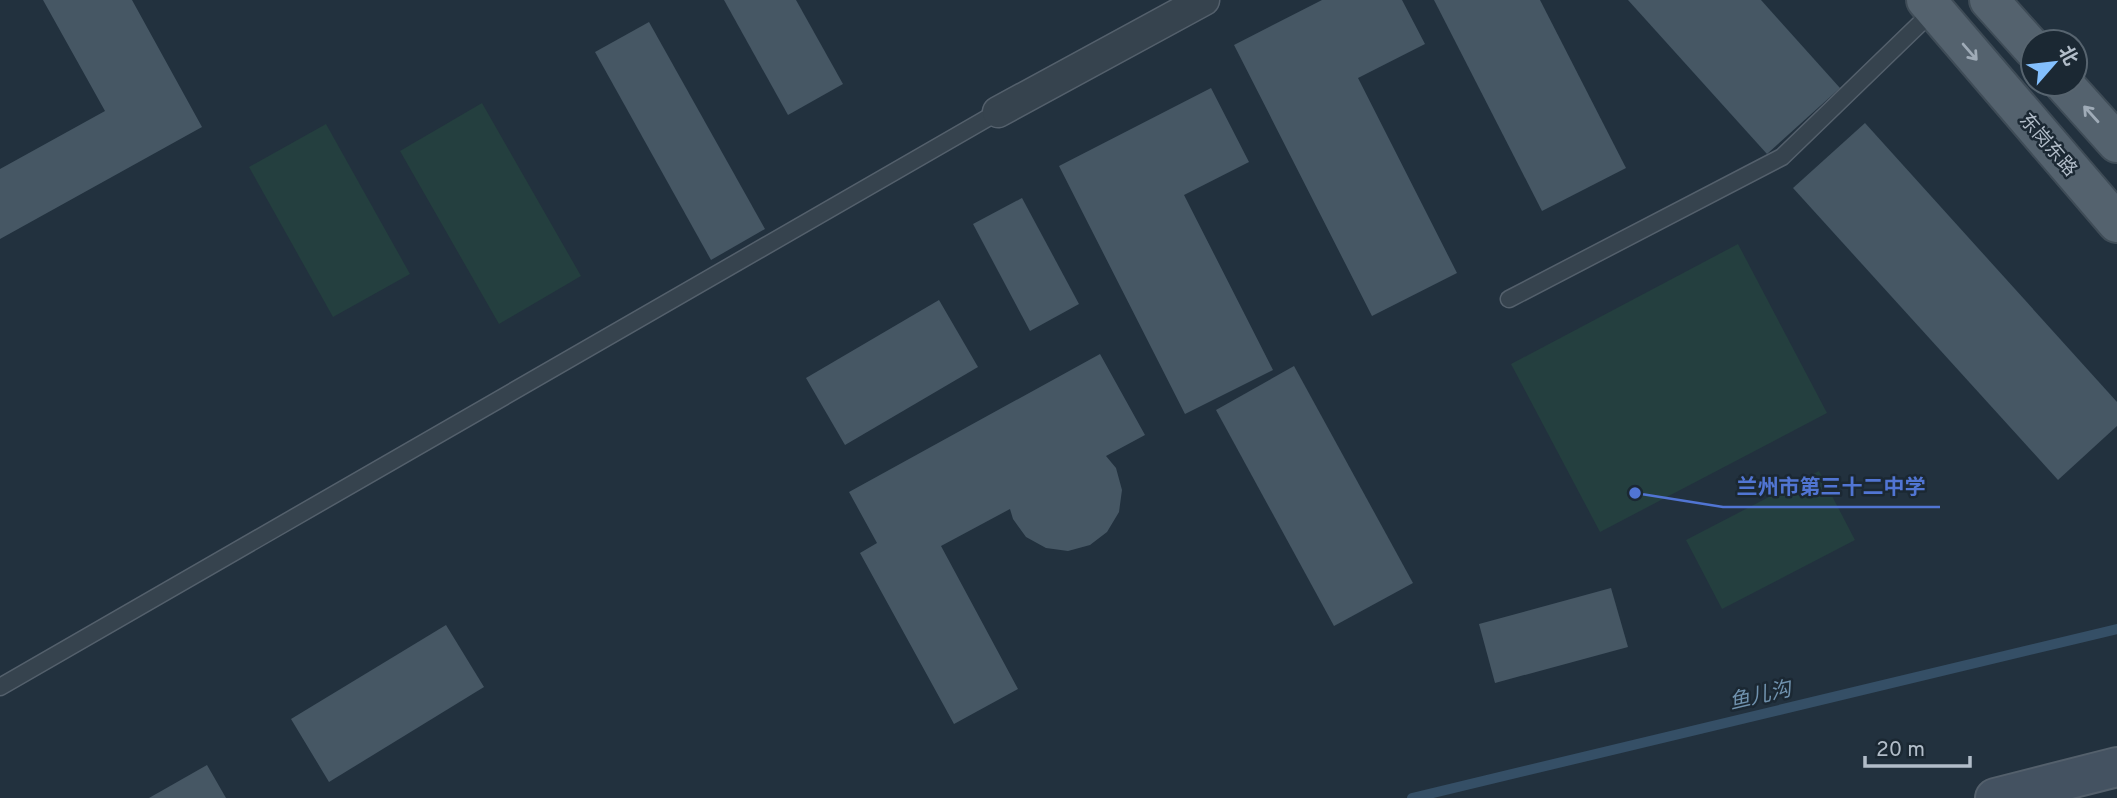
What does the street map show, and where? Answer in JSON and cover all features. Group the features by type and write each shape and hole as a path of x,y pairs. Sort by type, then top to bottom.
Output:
{"main road":[{"path":"1989,0 2019,33"},
{"name":"东岗东路","path":"1930,5 2117,223"},
{"path":"2076,98 2117,144"}],"street":[{"path":"998,112 1204,0"},
{"path":"1995,798 2117,767"}],"lane":[{"path":"1509,299 1782,157 1930,5"},
{"path":"0,687 998,112"}],"green space":[{"path":"482,103 581,276 499,324 400,151"},
{"path":"326,124 410,274 333,317 249,167"},
{"path":"1738,244 1827,413 1600,532 1511,364"},
{"path":"1819,471 1855,540 1722,609 1686,540"}],"building":[{"path":"43,0 132,0 202,127 0,239 0,169 105,111"},
{"path":"724,0 796,0 843,84 788,115"},
{"path":"1322,0 1402,0 1425,44 1358,78 1457,273 1372,316 1234,45"},
{"path":"1434,0 1540,0 1626,168 1542,211"},
{"path":"1628,0 1761,0 1840,88 1767,154"},
{"path":"649,22 765,229 711,260 595,52"},
{"path":"1211,88 1249,162 1184,195 1273,370 1185,414 1059,166"},
{"path":"1865,123 2117,402 2117,426 2058,480 1793,188"},
{"path":"1022,198 1079,304 1030,331 973,224"},
{"path":"939,300 978,367 845,445 806,378"},
{"path":"1100,354 1145,435 1106,456 1116,468 1122,490 1119,512 1107,532 1090,545 1068,551 1046,548 1026,537 1013,519 1010,509 941,546 1018,689 954,724 860,553 877,543 849,492"},
{"path":"1294,366 1413,583 1334,626 1216,410"},
{"path":"1611,588 1628,647 1495,683 1479,624"},
{"path":"446,625 484,687 329,782 291,719"},
{"path":"207,765 226,798 149,798"}],"waterway":[{"name":"鱼儿沟","path":"1412,798 2117,629"}],"place":[{"name":"兰州市第三十二中学","path":"1635,493"}]}
